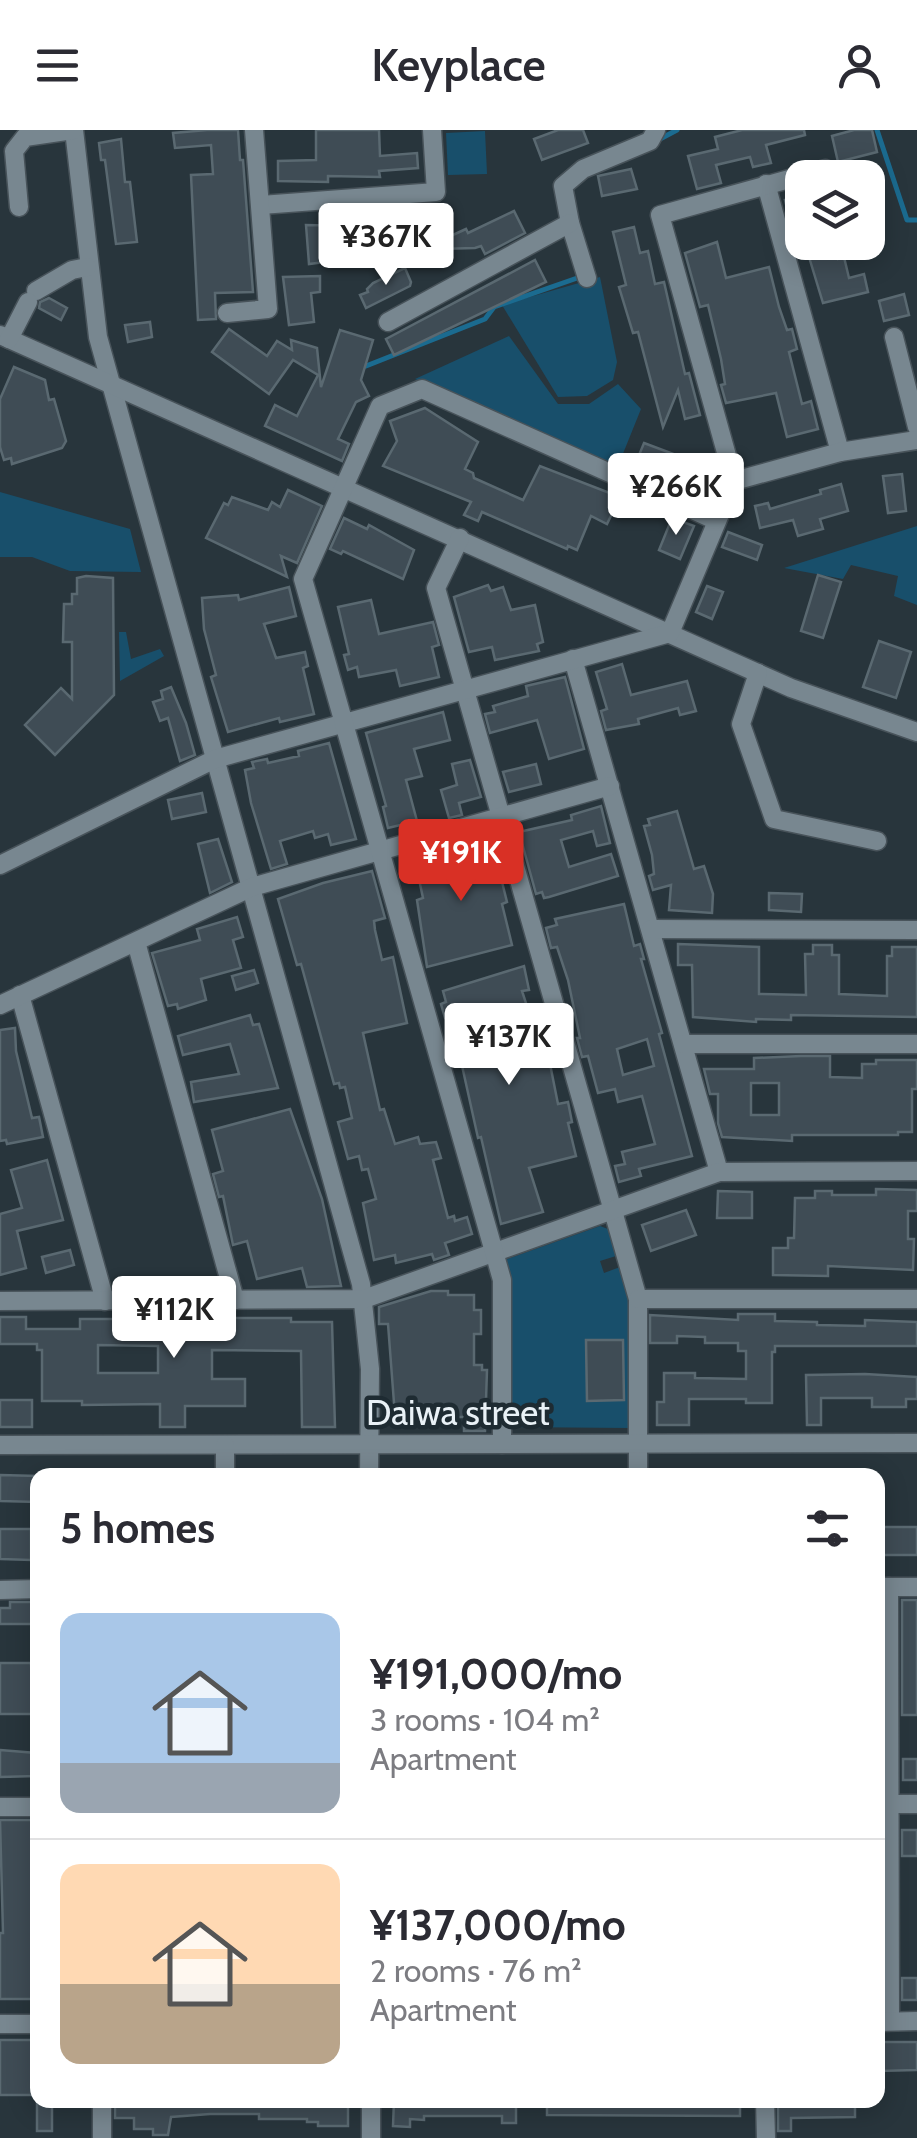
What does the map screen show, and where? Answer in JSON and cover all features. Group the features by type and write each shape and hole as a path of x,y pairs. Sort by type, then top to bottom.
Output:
{"street":[{"path":"20,207 14,151 26,137 74,130 98,337 364,1298 370,1369 369,1468"},
{"path":"228,312 268,309 254,130"},
{"path":"261,205 436,192 432,130"},
{"path":"587,278 563,186 583,170 650,141 656,130"},
{"path":"670,633 734,480 660,214 785,179"},
{"path":"766,184 840,452"},
{"path":"388,322 570,223"},
{"path":"88,267 72,270 32,297 5,337 758,673 917,732"},
{"path":"894,337 917,426"},
{"path":"502,1444 502,1280 303,579 380,406 422,389 715,520"},
{"path":"734,480 840,452 917,440"},
{"path":"460,538 436,588 638,1300 638,1468"},
{"path":"0,865 216,759 670,633"},
{"path":"573,659 719,1172"},
{"path":"758,673 741,724 774,820 877,841"},
{"path":"0,1005 252,887 610,786"},
{"path":"651,930 917,930"},
{"path":"136,942 235,1300"},
{"path":"20,996 105,1301"},
{"path":"683,1044 917,1044"},
{"path":"0,1301 364,1298 719,1172 917,1171"},
{"path":"638,1300 917,1299"},
{"name":"Daiwa street","path":"0,1445 917,1443"},
{"path":"225,1445 225,1468"},
{"path":"885,1587 917,1587"},
{"path":"0,1590 30,1590"},
{"path":"885,1804 917,1804"},
{"path":"0,1807 30,1807"},
{"path":"885,2022 917,2021"},
{"path":"0,2024 30,2024"},
{"path":"102,2108 102,2138"},
{"path":"371,2108 371,2138"},
{"path":"766,2108 766,2138"}],"shaded area":[{"path":"485,131 487,174 448,175 446,133"},
{"path":"600,277 617,362 613,380 587,396 558,397 502,305"},
{"path":"509,336 558,404 589,404 618,384 641,409 618,466 415,379"},
{"path":"0,492 130,529 141,572 70,571 32,557 0,557"},
{"path":"917,526 917,605 894,596 898,576 851,565 843,579 784,568"},
{"path":"119,632 126,632 131,659 160,649 164,656 120,681"},
{"path":"600,1226 608,1229 616,1256 600,1261 604,1273 620,1267 629,1297 629,1428 510,1427 507,1259"}],"building":[{"path":"238,130 253,292 215,293 216,319 198,320 191,175 213,174 211,145 175,148 173,133"},
{"path":"316,130 379,130 380,156 417,153 418,168 379,171 380,177 328,176 328,182 278,181 278,161 316,160"},
{"path":"558,130 583,130 588,143 542,160 534,139"},
{"path":"742,130 804,130 805,135 766,145 771,163 753,167 750,157 716,165 721,183 697,189 688,156 718,149 715,137"},
{"path":"872,130 877,152 838,160 832,136"},
{"path":"121,139 137,242 116,244 105,160 101,160 99,143"},
{"path":"631,169 637,189 602,196 598,176"},
{"path":"438,205 444,239 466,229 468,233 514,211 525,233 485,254 481,246 363,251 364,257 309,264 306,225 403,227 402,212 408,212 407,208"},
{"path":"634,227 640,253 648,251 655,284 664,282 685,374 689,373 700,415 685,419 678,390 663,427 638,332 633,333 619,287 626,285 613,232"},
{"path":"717,242 726,278 769,267 779,307 787,330 792,329 797,349 789,352 802,404 811,401 818,429 787,437 776,393 726,403 721,359 708,305 700,307 685,253"},
{"path":"535,260 546,282 394,355 386,339"},
{"path":"810,260 845,260 849,278 864,274 868,292 823,303"},
{"path":"405,268 410,286 366,308 360,295 368,292 373,283"},
{"path":"320,276 320,292 311,293 314,322 289,325 283,277"},
{"path":"904,294 909,315 884,321 879,301"},
{"path":"49,298 67,308 61,320 39,308 40,302"},
{"path":"150,322 152,337 128,342 125,325"},
{"path":"229,329 267,356 277,341 292,350 291,340 317,348 321,387 340,330 373,340 361,380 369,396 356,402 338,439 349,444 342,461 265,426 275,405 297,416 318,375 293,360 269,394 212,352"},
{"path":"14,367 45,380 66,441 62,448 12,464 11,458 4,460 0,447 0,399"},
{"path":"425,408 478,442 465,469 474,478 523,500 540,466 620,497 607,524 591,516 577,550 568,546 567,549 482,512 478,521 464,515 471,502 383,466 397,441 390,421"},
{"path":"644,443 692,461 685,478 637,460"},
{"path":"902,474 906,511 888,513 883,476"},
{"path":"841,484 848,511 820,519 823,529 798,536 793,520 760,528 755,506 768,503 770,509"},
{"path":"288,490 322,506 297,563 281,556 287,577 206,538 224,503 228,505 232,497 268,510 272,502 280,507"},
{"path":"344,518 367,529 369,525 414,550 403,579 343,551 341,554 330,549"},
{"path":"672,518 694,526 680,559 659,550"},
{"path":"728,532 762,545 757,560 722,547"},
{"path":"818,575 841,582 823,638 801,631"},
{"path":"77,578 113,578 114,695 55,755 25,725 61,688 72,699 72,642 63,642 64,604 72,604 72,594 77,594"},
{"path":"488,585 491,591 503,587 511,610 535,605 543,642 537,644 539,651 495,660 492,647 469,652 454,597"},
{"path":"707,586 723,592 712,619 696,612"},
{"path":"289,587 296,616 264,624 276,658 305,652 308,666 303,668 314,714 280,722 279,718 228,732 211,677 216,675 204,629 202,598 238,595 239,600"},
{"path":"371,600 379,634 433,622 439,645 432,647 439,677 400,686 396,670 359,677 357,667 348,670 344,655 349,654 338,607"},
{"path":"879,641 911,652 896,698 863,687"},
{"path":"622,664 631,695 687,681 696,711 680,715 678,708 638,719 639,724 606,730 601,711 607,709 596,672"},
{"path":"565,677 584,749 549,759 537,720 490,733 485,714 495,712 493,706 528,696 526,686"},
{"path":"171,687 195,755 180,761 168,718 160,721 153,702 163,699 161,691"},
{"path":"443,712 450,740 414,749 422,776 406,780 417,821 388,828 383,807 386,806 366,733"},
{"path":"329,743 356,839 331,845 328,834 315,838 313,831 280,841 287,864 271,869 245,770 254,768 252,762 267,759 268,763 299,756 298,751"},
{"path":"470,760 481,797 459,803 462,815 449,818 441,790 457,785 452,764"},
{"path":"536,764 541,784 509,792 503,772"},
{"path":"202,793 206,812 172,819 168,800"},
{"path":"601,806 610,843 597,846 593,831 561,840 569,867 611,854 618,876 549,897 544,898 542,892 536,894 519,832 572,820 571,815"},
{"path":"677,811 694,869 704,866 713,894 712,913 669,910 671,885 653,890 649,876 654,874 652,855 644,826 650,825 648,819"},
{"path":"218,839 232,882 210,893 198,844"},
{"path":"485,840 496,879 501,878 507,902 502,904 512,945 427,967 417,900 423,898 414,856"},
{"path":"372,871 385,918 374,921 375,930 382,960 393,957 407,1023 363,1033 380,1110 384,1109 395,1144 418,1137 420,1144 436,1142 441,1158 433,1160 448,1218 454,1216 455,1221 467,1217 472,1234 445,1243 449,1255 434,1260 432,1254 396,1263 395,1255 374,1260 363,1203 376,1199 368,1169 362,1170 359,1156 348,1159 338,1122 352,1118 345,1087 334,1084 301,964 297,965 278,899"},
{"path":"769,893 802,894 801,912 769,910"},
{"path":"624,904 634,946 640,944 692,1156 639,1169 641,1176 619,1182 615,1166 625,1164 622,1152 655,1144 642,1096 618,1102 615,1089 598,1093 588,1056 582,1057 568,980 557,947 551,948 546,928 557,925 555,919","holes":["647,1039 654,1066 623,1075 617,1049"]},
{"path":"237,917 243,937 233,940 241,968 201,979 206,1000 178,1009 177,1004 168,1006 152,953 200,940 197,929"},
{"path":"678,944 759,947 759,994 806,995 805,954 813,954 813,945 832,945 832,955 839,955 839,994 887,996 887,956 892,956 892,947 917,947 917,1017 791,1015 791,1020 756,1022 693,1017 692,965 678,965"},
{"path":"524,966 529,990 522,991 543,1055 548,1054 558,1104 568,1102 572,1122 568,1123 576,1156 529,1168 543,1212 501,1224 451,1016 445,1018 441,1004 446,1002 443,991"},
{"path":"254,970 258,983 236,990 232,976"},
{"path":"250,1015 253,1025 259,1024 278,1088 194,1102 191,1082 239,1074 230,1044 183,1055 178,1036"},
{"path":"15,1028 16,1051 32,1118 39,1117 43,1137 7,1144 6,1140 0,1141 0,1030"},
{"path":"830,1056 830,1077 862,1078 862,1064 917,1060 912,1132 792,1135 792,1141 722,1137 718,1094 710,1094 704,1069 754,1069 754,1058","holes":["751,1083 779,1083 779,1115 751,1115"]},
{"path":"290,1109 322,1199 341,1286 307,1287 302,1268 257,1279 247,1241 233,1245 223,1196 219,1197 213,1174 223,1171 212,1130"},
{"path":"47,1160 63,1220 17,1231 26,1268 0,1275 0,1214 22,1208 11,1170"},
{"path":"876,1189 917,1190 917,1211 908,1211 908,1239 914,1239 913,1270 828,1266 828,1276 773,1275 773,1248 788,1248 788,1238 794,1238 795,1198 815,1198 815,1191 876,1195"},
{"path":"718,1191 752,1192 752,1218 717,1218"},
{"path":"686,1210 696,1235 651,1251 642,1225"},
{"path":"70,1250 74,1265 46,1273 42,1257"},
{"path":"431,1291 474,1295 474,1310 481,1310 481,1334 474,1334 474,1365 487,1370 485,1431 464,1431 464,1417 431,1417 431,1425 409,1425 409,1416 395,1416 388,1324 379,1324 379,1307"},
{"path":"205,1312 205,1318 332,1322 335,1427 302,1427 301,1351 212,1350 212,1379 245,1379 245,1406 185,1406 185,1427 160,1427 160,1404 42,1401 42,1350 37,1350 37,1344 0,1344 0,1317 26,1317 26,1329 80,1329 80,1319 134,1319 134,1313","holes":["98,1345 158,1346 158,1373 98,1373"]},
{"path":"738,1314 775,1314 775,1321 817,1325 865,1326 865,1320 917,1322 917,1346 775,1346 772,1403 689,1399 689,1425 657,1425 657,1402 664,1402 664,1373 746,1379 746,1351 738,1351 738,1343 705,1343 705,1337 677,1336 677,1343 650,1343 650,1315 738,1320"},
{"path":"586,1340 623,1340 624,1400 587,1401"},
{"path":"806,1375 917,1377 917,1399 906,1399 906,1407 872,1407 872,1398 821,1398 821,1425 807,1425"},
{"path":"0,1400 32,1400 32,1427 0,1427"},
{"path":"0,1475 30,1476 30,1502 0,1501"},
{"path":"885,1527 917,1527 917,1555 885,1555"},
{"path":"0,1529 30,1529 30,1560 0,1559"},
{"path":"902,1600 917,1600 917,1715 902,1715"},
{"path":"10,1602 30,1602 30,1624 0,1624 0,1608 10,1608"},
{"path":"0,1663 30,1663 30,1714 0,1714"},
{"path":"0,1750 30,1752 30,1776 0,1777"},
{"path":"903,1759 917,1759 917,1780 903,1780"},
{"path":"0,1820 30,1820 30,1999 0,1999"},
{"path":"902,1830 917,1830 917,1856 902,1856"},
{"path":"902,1978 917,1978 917,2000 902,2000"},
{"path":"0,2040 30,2040 30,2095 0,2095"},
{"path":"885,2042 917,2042 917,2070 885,2071"},
{"path":"37,2108 52,2108 52,2131 37,2131"},
{"path":"115,2108 348,2108 348,2126 318,2126 318,2122 307,2119 259,2119 259,2114 210,2114 171,2117 168,2135 153,2135 153,2129 134,2129 134,2118 115,2118"},
{"path":"394,2108 516,2108 516,2123 502,2123 502,2116 424,2116 424,2120 410,2119 410,2127 393,2126"},
{"path":"547,2108 740,2108 740,2116 547,2115"},
{"path":"778,2108 855,2108 855,2117 791,2118 791,2131 778,2131"}],"waterway":[{"path":"660,139 677,130"},
{"path":"877,130 907,220 917,220"},
{"path":"366,366 485,319 494,307 583,276"}]}
